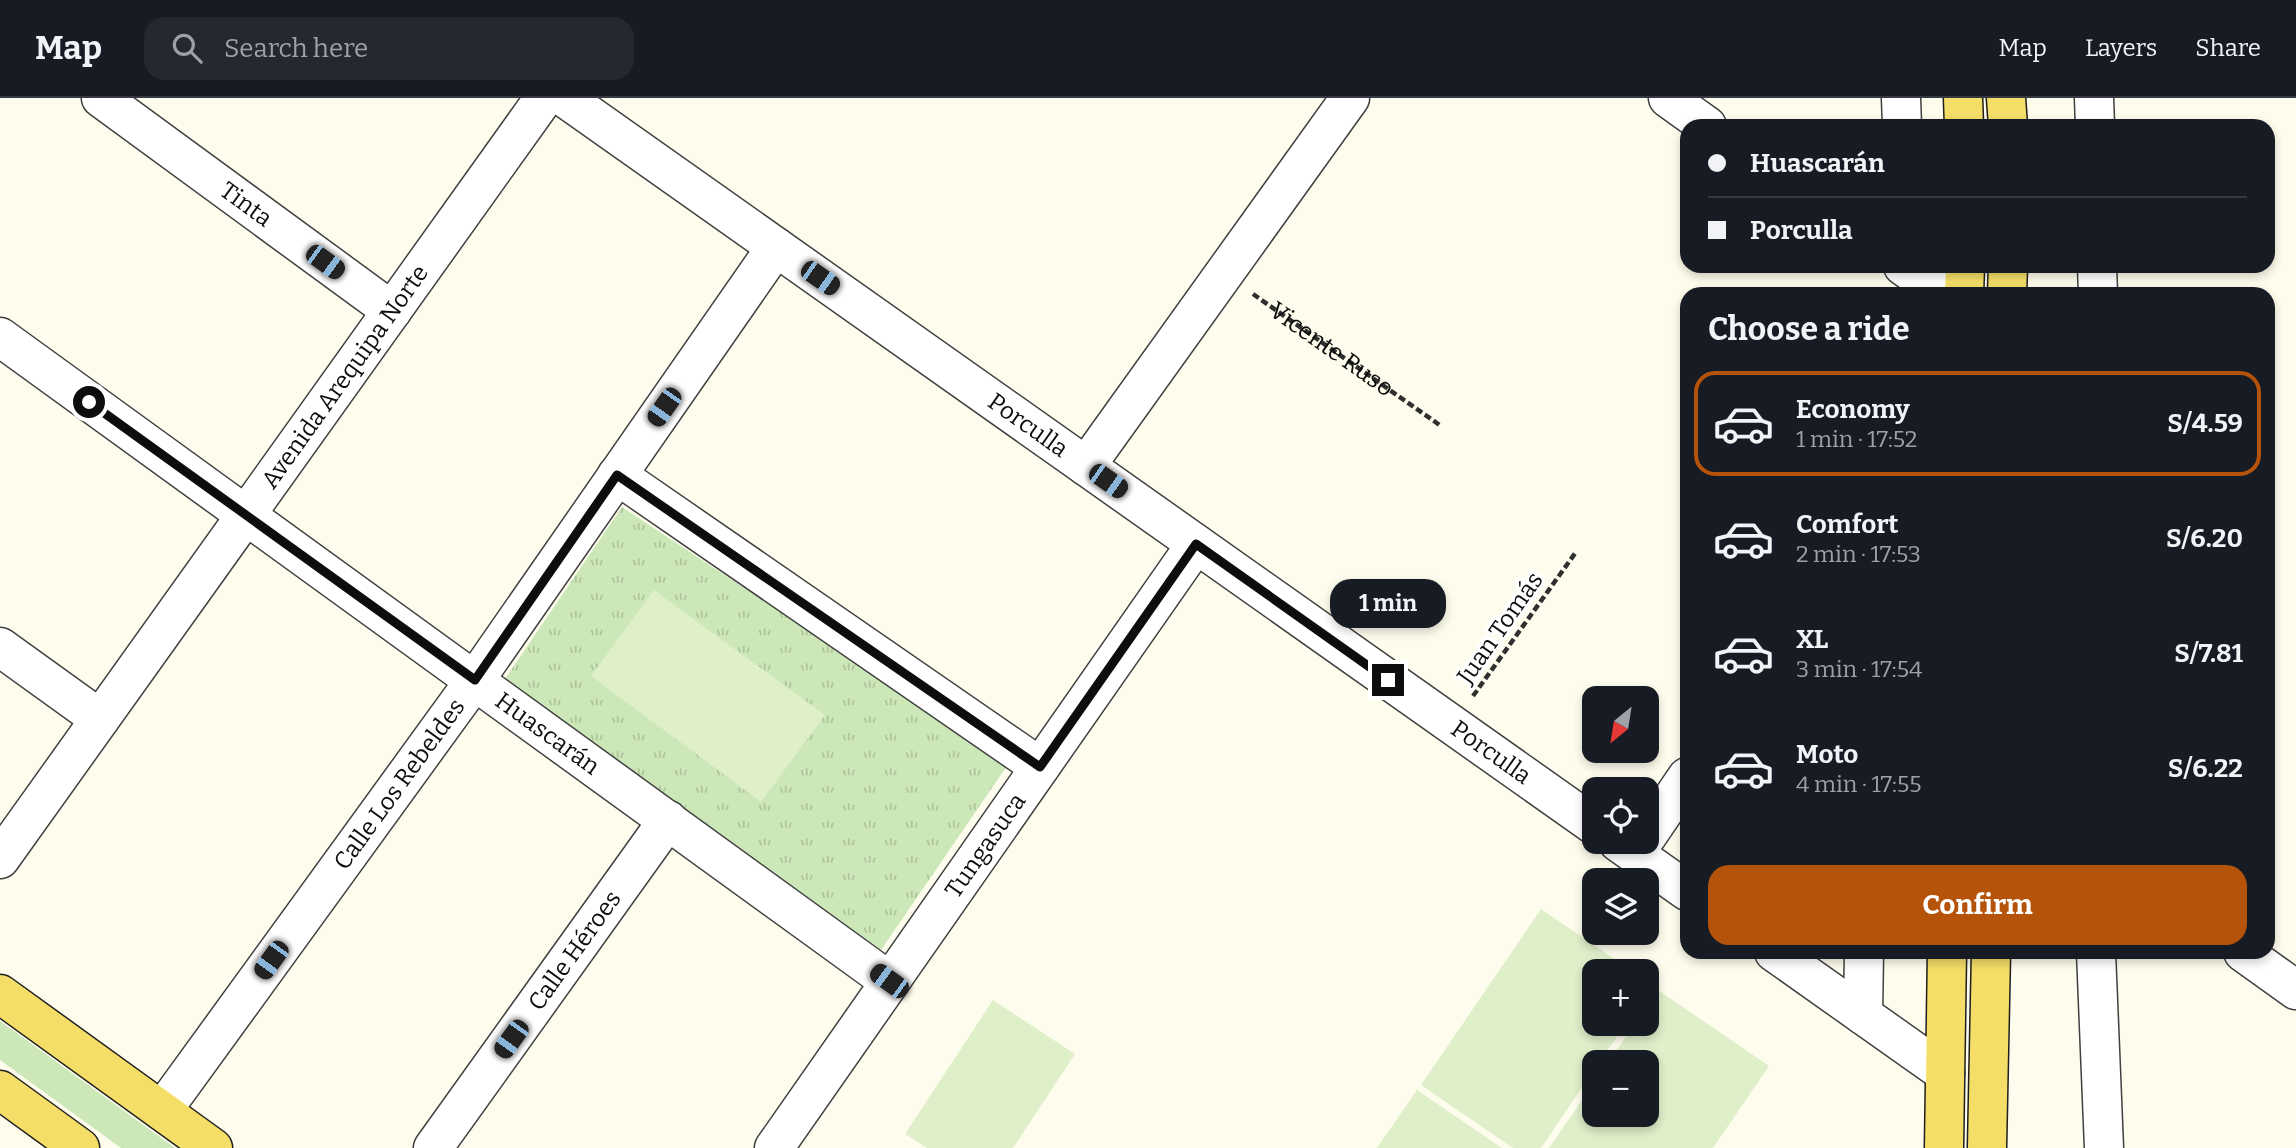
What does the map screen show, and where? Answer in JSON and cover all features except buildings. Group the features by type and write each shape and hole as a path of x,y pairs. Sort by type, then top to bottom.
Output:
{"main road":[{"path":"1963,98 1964,119"},
{"path":"2006,98 2008,119"},
{"path":"1944,1148 1947,959"},
{"path":"1987,1148 1991,959"},
{"path":"0,994 213,1148"},
{"path":"0,1090 80,1148"}],"street":[{"name":"Tinta","path":"101,98 392,311"},
{"name":"Avenida Arequipa Norte","path":"0,859 544,98"},
{"name":"Porculla","path":"565,98 1582,816"},
{"path":"1086,466 1350,98"},
{"path":"1668,98 1697,119"},
{"path":"1901,98 1902,119"},
{"path":"2094,98 2095,119"},
{"name":"Calle Los Rebeldes","path":"162,1111 475,680 776,247"},
{"path":"1914,273 1933,287"},
{"name":"Huascarán","path":"0,337 889,981"},
{"path":"617,475 1040,767"},
{"name":"Tungasuca","path":"774,1148 1196,544"},
{"path":"0,647 100,719"},
{"path":"1659,813 1680,786"},
{"name":"Calle Héroes","path":"433,1148 668,820"},
{"path":"1648,854 1680,884"},
{"path":"1784,959 1945,1073"},
{"path":"1863,1015 1864,959"},
{"path":"2096,959 2104,1148"},
{"path":"2253,959 2296,990"}],"path":[{"name":"Vicente Ruso","path":"1224,273 1441,426"},
{"name":"Juan Tomás","path":"1453,725 1576,552"}],"green space":[{"path":"622,507 1009,763 881,950 505,679"},
{"path":"654,590 825,715 761,802 591,676"},
{"path":"1541,909 1582,937 1582,945 1594,945 1614,959 1582,959 1582,1036 1617,1036 1608,1050 1582,1050 1582,1088 1541,1148 1513,1148 1421,1085"},
{"path":"1659,991 1769,1066 1713,1148 1549,1148 1582,1100 1582,1127 1659,1127 1659,1050 1617,1050 1626,1036 1659,1036"},
{"path":"993,1000 1075,1054 1013,1148 927,1148 905,1134"},
{"path":"0,1021 175,1148 121,1148 0,1060"},
{"path":"1417,1090 1502,1148 1377,1148"}],"route":[{"path":"89,402 475,680 617,475 1040,767 1196,544 1388,680"}]}
